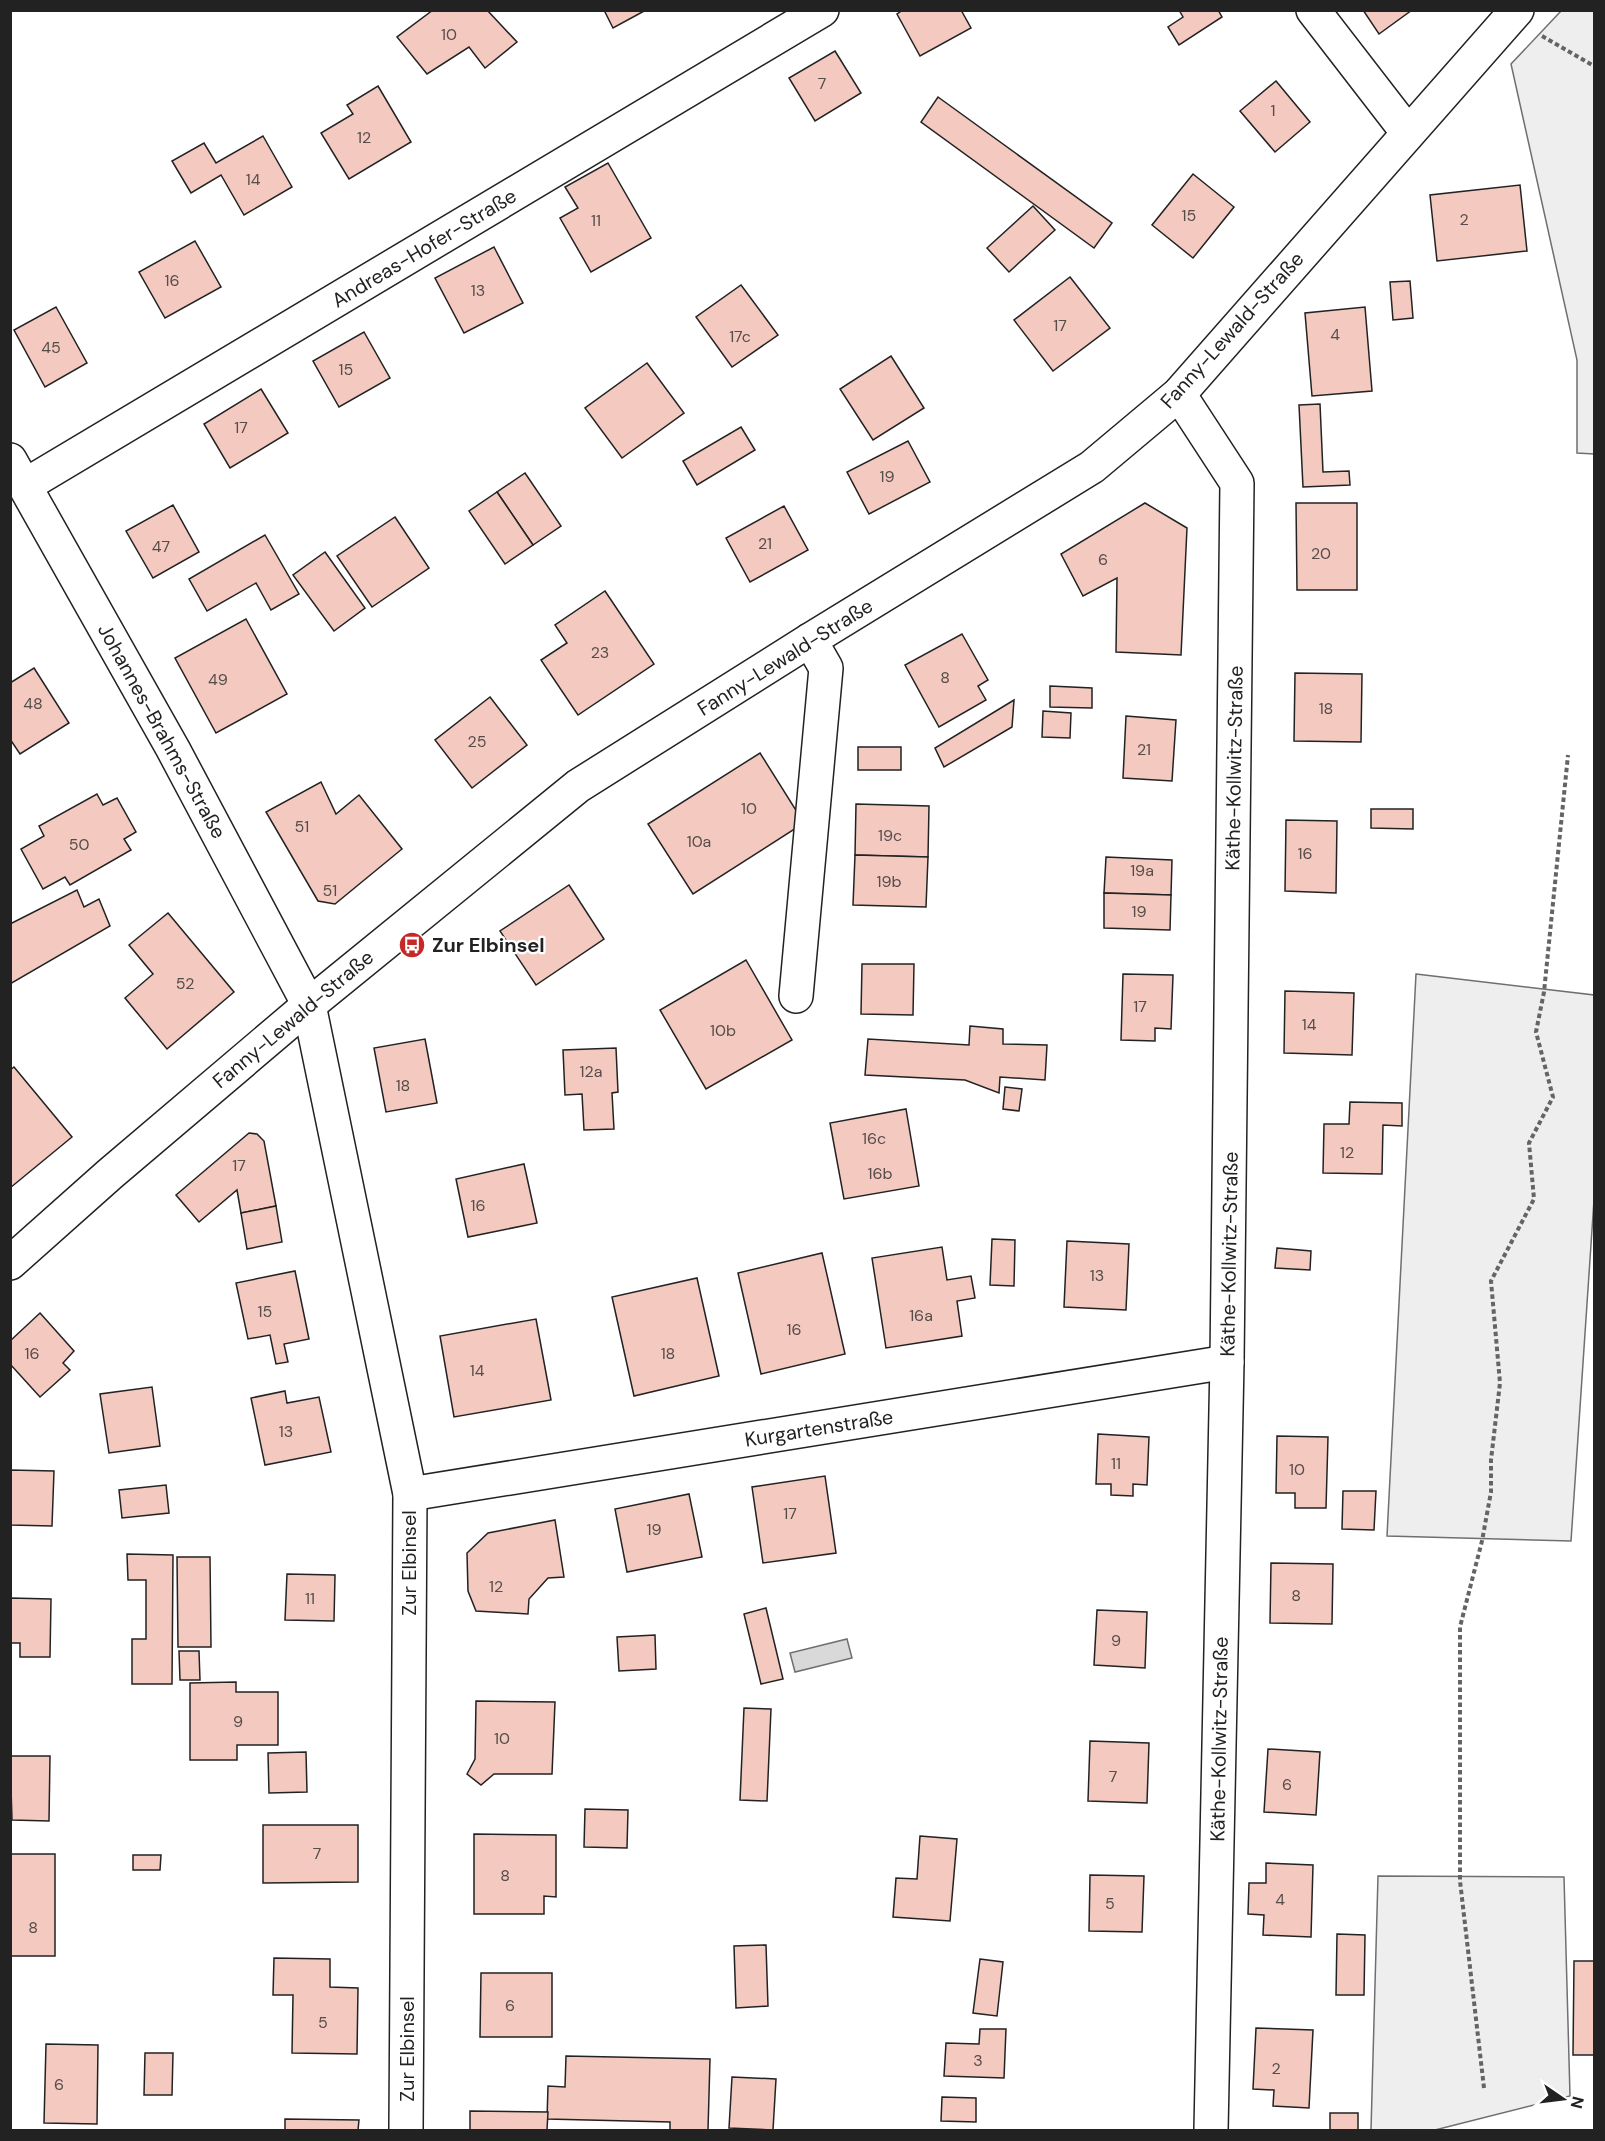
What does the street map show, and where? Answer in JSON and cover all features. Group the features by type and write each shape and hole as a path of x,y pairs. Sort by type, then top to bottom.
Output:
{"street":[{"name":"Andreas-Hofer-Straße","path":"18,472 822,10"},
{"path":"1313,10 1408,133"},
{"name":"Fanny-Lewald-Straße","path":"10,1263 110,1174 309,1005 578,786 1092,467 1179,394 1514,14"},
{"name":"Käthe-Kollwitz-Straße","path":"1179,394 1237,483 1227,1362 1211,2130"},
{"name":"Johannes-Brahms-Straße","path":"18,472 172,749 309,1005"},
{"path":"796,996 826,668 810,640"},
{"name":"Zur Elbinsel","path":"309,1005 410,1494 406,2130"},
{"name":"Kurgartenstraße","path":"410,1494 1227,1362"}],"path":[{"path":"1514,14 1594,66"},
{"path":"1484,2088 1460,1881 1461,1627 1482,1541 1491,1492 1491,1460 1500,1383 1491,1281 1534,1198 1529,1143 1554,1097 1536,1032 1545,992 1568,755"}],"shaded area":[{"path":"1561,11 1594,11 1594,454 1577,453 1577,360 1511,64"},
{"path":"1416,974 1594,995 1594,1200 1571,1541 1387,1536"},
{"path":"847,1639 852,1658 795,1672 790,1653"},
{"path":"1378,1876 1564,1877 1570,2096 1435,2130 1371,2130"}],"building":[{"path":"433,10 487,10 517,42 485,68 469,47 427,74 397,37"},
{"path":"604,10 646,10 613,28"},
{"path":"903,10 961,10 971,28 920,56 897,14"},
{"path":"1179,10 1218,10 1222,17 1179,45 1168,27 1183,17"},
{"path":"1363,10 1412,10 1379,34"},
{"path":"835,51 861,93 815,121 789,78"},
{"path":"1276,81 1310,122 1275,152 1240,111"},
{"path":"378,86 411,142 349,179 321,133 353,114 347,105"},
{"path":"938,97 1112,223 1094,248 921,122"},
{"path":"263,136 292,187 244,215 221,175 191,193 172,161 204,143 216,163"},
{"path":"608,163 651,238 591,272 560,218 578,208 565,187"},
{"path":"1193,174 1234,207 1193,258 1152,225"},
{"path":"1520,185 1527,251 1437,261 1430,195"},
{"path":"1033,206 1055,230 1009,272 987,248"},
{"path":"195,241 221,287 165,318 139,272"},
{"path":"494,247 523,303 464,333 435,278"},
{"path":"1070,277 1110,328 1053,371 1014,320"},
{"path":"1410,281 1413,318 1393,320 1390,282"},
{"path":"741,285 778,335 732,367 696,317"},
{"path":"56,307 87,363 45,387 14,330"},
{"path":"1365,307 1372,391 1312,396 1305,313"},
{"path":"364,332 390,378 339,407 313,361"},
{"path":"891,356 924,408 873,440 840,389"},
{"path":"647,363 684,413 622,458 585,408"},
{"path":"261,389 288,433 230,468 204,424"},
{"path":"1320,404 1323,472 1349,471 1350,485 1303,487 1299,405"},
{"path":"741,427 755,450 697,485 683,461"},
{"path":"908,441 930,482 869,514 847,472"},
{"path":"525,473 561,526 533,545 497,492"},
{"path":"497,492 533,545 505,564 469,511"},
{"path":"1145,503 1187,528 1181,655 1116,652 1117,578 1083,596 1061,554"},
{"path":"1296,503 1357,503 1357,590 1297,590"},
{"path":"173,505 199,552 153,578 126,531"},
{"path":"784,506 808,550 750,582 726,538"},
{"path":"395,517 429,568 372,607 337,556"},
{"path":"265,535 299,594 271,610 256,583 207,611 189,579"},
{"path":"325,552 365,608 334,631 293,575"},
{"path":"605,591 654,664 578,715 541,660 567,643 555,625"},
{"path":"246,619 287,694 216,733 175,658"},
{"path":"962,634 988,680 978,686 986,700 939,727 905,665"},
{"path":"34,668 69,723 20,754 10,739 10,683"},
{"path":"1295,673 1362,674 1361,742 1294,741"},
{"path":"1050,686 1092,688 1092,708 1050,707"},
{"path":"490,697 527,745 472,788 435,740"},
{"path":"1014,700 1012,727 944,767 935,748"},
{"path":"1043,711 1071,713 1070,738 1042,737"},
{"path":"1126,716 1176,720 1172,781 1123,778"},
{"path":"858,747 901,747 901,770 858,770"},
{"path":"760,753 804,823 693,894 648,824"},
{"path":"321,782 336,814 359,795 402,849 335,904 318,901 266,812"},
{"path":"97,794 103,805 117,798 136,832 124,839 131,850 70,885 65,877 43,889 21,849 44,836 39,826"},
{"path":"856,804 929,806 928,857 855,855"},
{"path":"1371,809 1413,809 1413,829 1371,828"},
{"path":"1286,820 1337,821 1336,893 1285,891"},
{"path":"855,855 928,857 926,907 853,905"},
{"path":"1106,857 1172,860 1171,895 1104,893"},
{"path":"569,885 604,939 536,985 500,931"},
{"path":"77,890 84,907 99,899 110,926 10,984 10,924"},
{"path":"1104,893 1171,895 1170,930 1104,928"},
{"path":"168,913 234,992 167,1049 125,998 153,974 129,945"},
{"path":"746,960 792,1040 706,1089 660,1010"},
{"path":"862,964 914,964 913,1015 861,1014"},
{"path":"1123,974 1173,975 1171,1029 1155,1028 1155,1041 1121,1040"},
{"path":"1285,991 1354,993 1352,1055 1284,1053"},
{"path":"970,1026 1003,1029 1003,1044 1047,1045 1045,1080 1000,1077 999,1093 965,1080 865,1075 868,1039 969,1045"},
{"path":"425,1039 437,1103 386,1112 374,1048"},
{"path":"616,1048 618,1092 612,1093 614,1129 584,1130 582,1094 565,1095 563,1050"},
{"path":"14,1067 72,1137 10,1188 10,1070"},
{"path":"1005,1087 1022,1089 1019,1111 1003,1109"},
{"path":"1350,1102 1402,1103 1402,1126 1383,1125 1382,1174 1323,1173 1324,1124 1349,1124"},
{"path":"906,1109 919,1186 844,1199 830,1123"},
{"path":"249,1133 257,1134 264,1141 276,1206 241,1213 237,1190 199,1222 176,1195"},
{"path":"524,1164 537,1223 468,1237 456,1179"},
{"path":"276,1206 282,1242 247,1249 241,1213"},
{"path":"992,1239 1015,1240 1014,1286 990,1285"},
{"path":"1067,1241 1129,1244 1126,1310 1064,1307"},
{"path":"942,1247 947,1280 971,1276 975,1298 957,1301 962,1336 886,1348 872,1258"},
{"path":"1277,1248 1311,1251 1310,1270 1275,1268"},
{"path":"822,1253 845,1354 761,1374 738,1273"},
{"path":"295,1271 309,1339 284,1344 288,1362 276,1364 270,1335 248,1339 236,1283"},
{"path":"697,1278 719,1376 634,1396 612,1297"},
{"path":"40,1313 74,1351 63,1363 70,1370 40,1397 10,1364 10,1341"},
{"path":"536,1319 551,1400 454,1417 440,1336"},
{"path":"152,1387 160,1446 109,1453 100,1394"},
{"path":"285,1391 287,1403 319,1397 331,1452 265,1465 251,1398"},
{"path":"1098,1434 1149,1437 1147,1485 1133,1484 1133,1496 1111,1495 1111,1484 1096,1484"},
{"path":"1277,1436 1328,1437 1326,1508 1295,1508 1295,1493 1276,1493"},
{"path":"10,1470 54,1471 52,1526 10,1525"},
{"path":"825,1476 836,1553 763,1563 752,1487"},
{"path":"166,1485 169,1513 122,1518 119,1490"},
{"path":"1343,1491 1376,1491 1374,1530 1342,1529"},
{"path":"689,1494 702,1557 627,1572 615,1509"},
{"path":"555,1520 564,1577 548,1578 529,1599 528,1614 476,1611 468,1591 467,1553 488,1533"},
{"path":"127,1554 173,1555 172,1684 132,1684 132,1639 146,1639 146,1580 128,1580"},
{"path":"177,1557 210,1557 211,1647 178,1647"},
{"path":"1271,1563 1333,1564 1332,1624 1270,1623"},
{"path":"287,1574 335,1575 334,1621 285,1620"},
{"path":"10,1598 51,1599 50,1657 20,1657 20,1643 10,1643"},
{"path":"766,1608 783,1679 761,1684 744,1614"},
{"path":"1097,1610 1147,1612 1145,1668 1094,1665"},
{"path":"655,1635 656,1669 619,1671 617,1637"},
{"path":"179,1651 199,1651 200,1680 180,1680"},
{"path":"236,1682 236,1692 278,1692 278,1745 237,1745 237,1760 190,1760 190,1683"},
{"path":"476,1701 555,1702 552,1774 494,1774 481,1785 467,1774 475,1759"},
{"path":"744,1708 771,1709 767,1801 740,1800"},
{"path":"1090,1741 1149,1743 1147,1803 1088,1801"},
{"path":"1268,1749 1320,1752 1316,1815 1264,1812"},
{"path":"306,1752 307,1792 269,1793 268,1753"},
{"path":"10,1756 50,1756 49,1821 12,1820"},
{"path":"585,1809 628,1810 627,1848 584,1847"},
{"path":"263,1825 358,1825 358,1882 263,1883"},
{"path":"474,1834 556,1835 556,1897 544,1896 544,1914 474,1914"},
{"path":"920,1836 957,1839 950,1921 893,1917 896,1878 917,1879"},
{"path":"10,1854 55,1854 55,1956 10,1956"},
{"path":"133,1855 161,1855 160,1870 133,1870"},
{"path":"1266,1863 1313,1865 1311,1937 1263,1935 1264,1915 1248,1914 1249,1883 1266,1883"},
{"path":"1090,1875 1144,1876 1142,1932 1089,1931"},
{"path":"1337,1934 1365,1935 1364,1995 1336,1995"},
{"path":"766,1945 768,2006 736,2008 734,1946"},
{"path":"274,1958 330,1959 330,1987 358,1988 357,2054 292,2053 293,1995 273,1995"},
{"path":"980,1959 1003,1962 997,2016 973,2013"},
{"path":"1574,1961 1594,1961 1594,2055 1573,2055"},
{"path":"481,1973 552,1973 552,2037 480,2037"},
{"path":"1256,2028 1313,2030 1309,2108 1273,2106 1274,2090 1253,2089"},
{"path":"980,2029 1006,2029 1004,2078 944,2076 946,2043 979,2044"},
{"path":"46,2044 98,2045 97,2124 44,2123"},
{"path":"145,2053 173,2053 172,2095 144,2095"},
{"path":"566,2056 710,2059 708,2130 670,2130 670,2122 547,2119 548,2086 565,2087"},
{"path":"732,2077 776,2079 773,2130 729,2128"},
{"path":"942,2097 976,2098 976,2122 941,2121"},
{"path":"470,2111 548,2112 547,2130 470,2130"},
{"path":"1330,2113 1358,2113 1358,2130 1330,2130"},
{"path":"285,2119 359,2120 358,2130 285,2130"}],"place":[{"name":"Zur Elbinsel","path":"412,945"}]}
